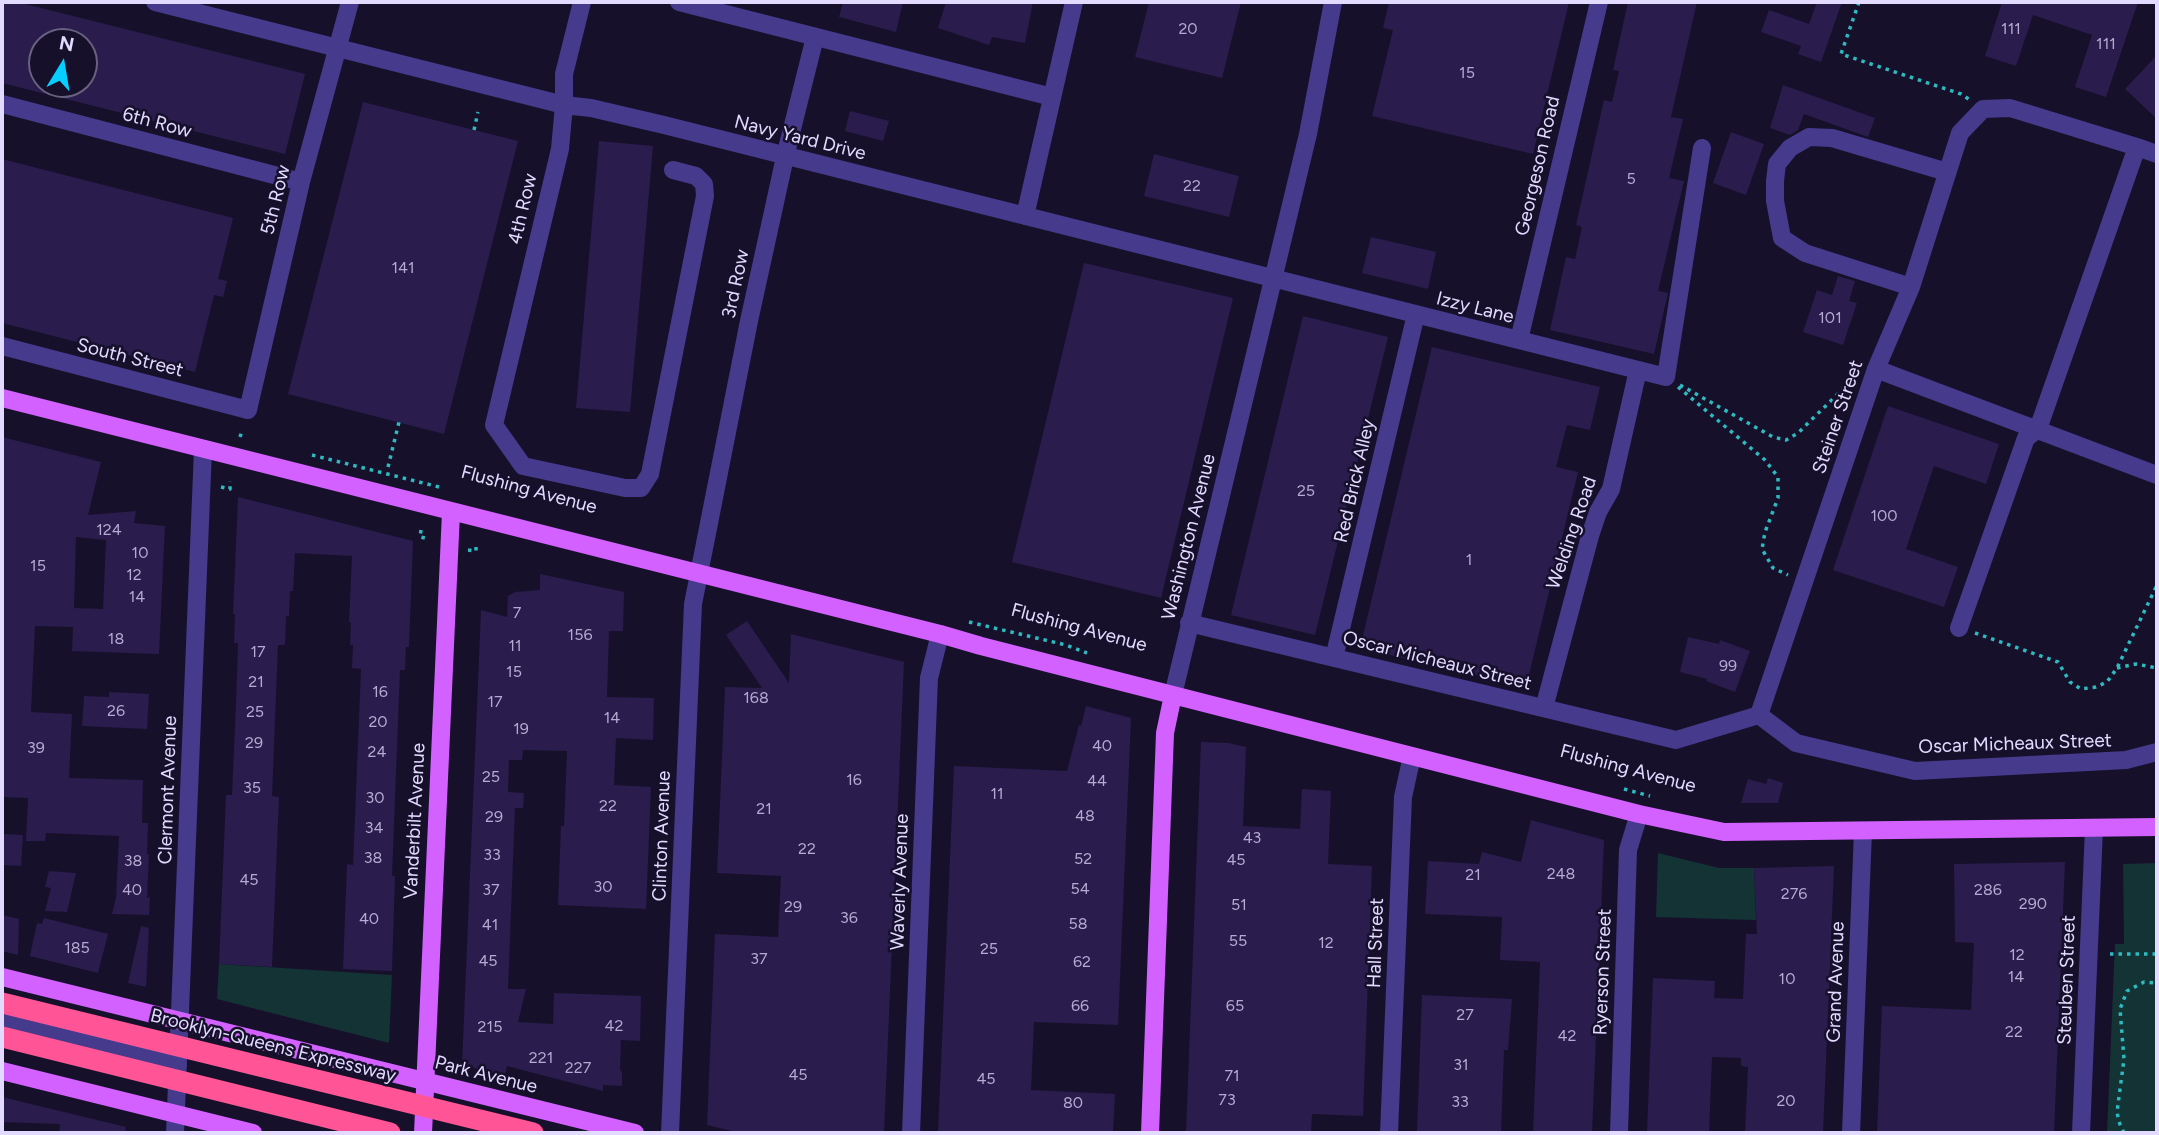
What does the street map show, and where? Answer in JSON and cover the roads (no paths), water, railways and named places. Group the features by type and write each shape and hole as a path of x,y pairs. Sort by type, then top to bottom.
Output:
{"highway":[{"name":"Brooklyn-Queens Expressway","path":"2,1003 533,1133"},
{"path":"2,1037 390,1133"}],"main road":[{"name":"Flushing Avenue","path":"2,398 940,634 1639,814 1724,832 2157,827"},
{"name":"Vanderbilt Avenue","path":"423,1133 451,512"},
{"name":"Washington Avenue","path":"1150,1133 1165,733 1173,695"},
{"name":"Park Avenue","path":"2,977 635,1133"},
{"path":"2,1071 253,1133"}],"street":[{"path":"155,2 338,48"},
{"name":"5th Row","path":"248,410 301,182 350,2"},
{"name":"4th Row","path":"582,2 564,74 565,105 559,149 494,425 523,466 625,488 641,488 650,474 705,196 704,184 696,176 673,170"},
{"path":"679,2 1052,97"},
{"path":"1025,216 1074,2"},
{"name":"Washington Avenue","path":"1173,695 1308,134 1333,2"},
{"name":"Georgeson Road","path":"1519,340 1599,2"},
{"name":"3rd Row","path":"706,542 749,321 815,37"},
{"name":"Navy Yard Drive","path":"338,48 565,105 603,111 1274,279"},
{"name":"6th Row","path":"2,104 301,182"},
{"name":"Steiner Street","path":"1759,715 1876,369 1911,287 1960,133 1983,109 2010,108 2137,147"},
{"path":"1911,287 1805,253 1782,238 1775,201 1777,164 1790,148 1809,137 1832,138 1947,172"},
{"path":"1959,628 2026,438 2038,429 2137,147 2157,154"},
{"name":"Izzy Lane","path":"1274,279 1666,377 1702,148"},
{"name":"Red Brick Alley","path":"1334,658 1416,314"},
{"name":"South Street","path":"2,346 248,410"},
{"path":"1876,369 2157,475"},
{"name":"Welding Road","path":"1544,708 1590,536 1598,512 1611,489 1638,370"},
{"name":"Clermont Avenue","path":"175,1133 202,449"},
{"name":"Clinton Avenue","path":"670,1133 693,604 706,542"},
{"name":"Oscar Micheaux Street","path":"1189,623 1676,740 1759,715 1796,743 1915,771 2126,760 2157,752"},
{"name":"Waverly Avenue","path":"911,1133 929,678 940,634"},
{"name":"Hall Street","path":"1389,1133 1403,797 1412,756"},
{"name":"Ryerson Street","path":"1619,1133 1628,850 1639,814"},
{"name":"Steuben Street","path":"2081,1133 2094,828"},
{"name":"Grand Avenue","path":"1851,1133 1863,831"},
{"path":"2,1022 178,1065"}]}
